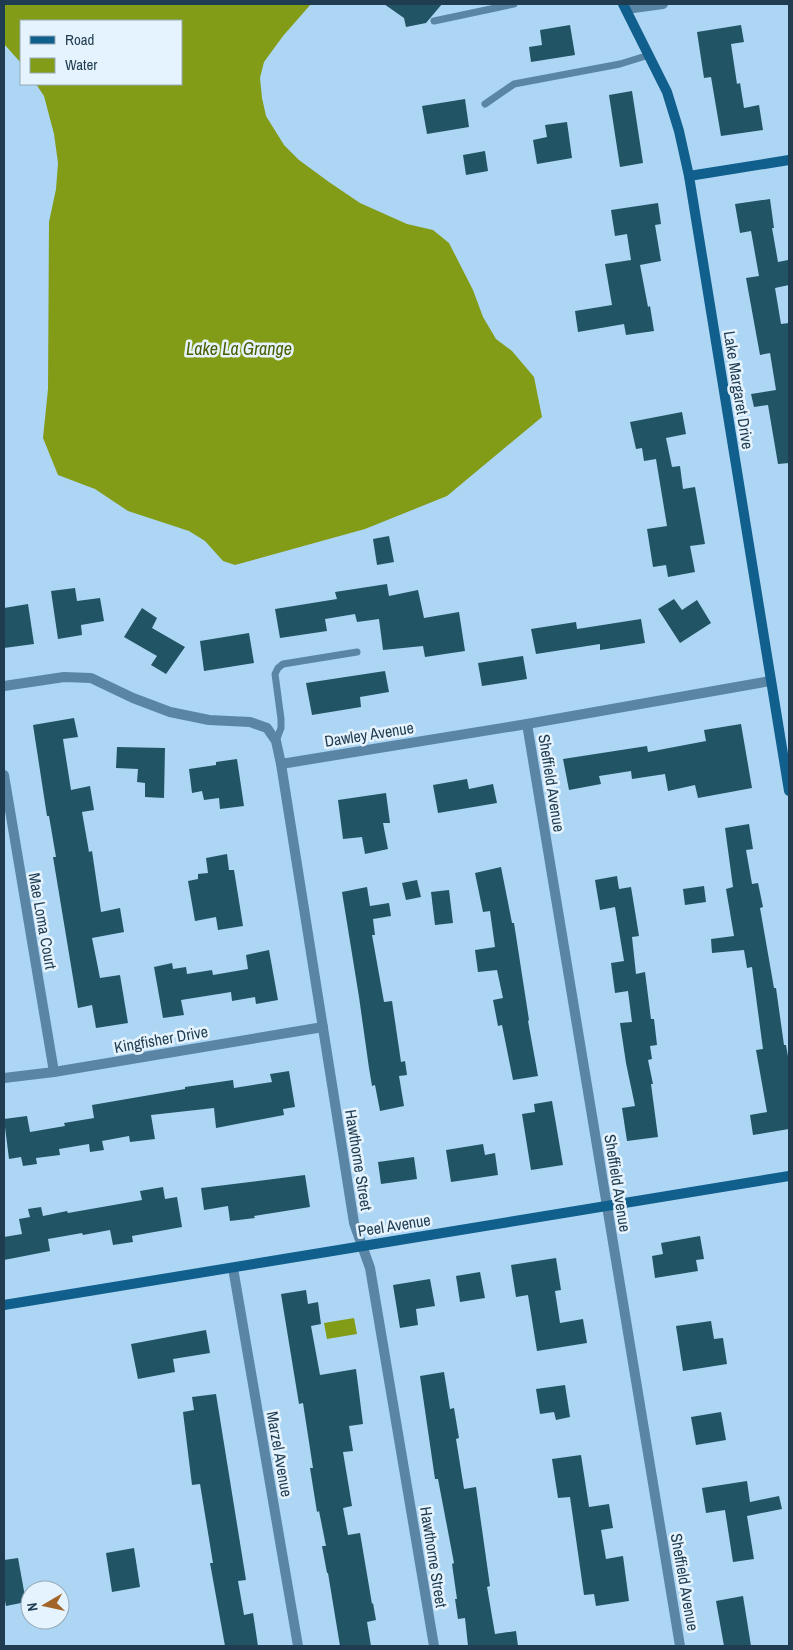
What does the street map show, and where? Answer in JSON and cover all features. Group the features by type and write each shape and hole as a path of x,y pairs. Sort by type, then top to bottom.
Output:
{"street":[{"path":"625,7 663,4"},
{"name":"Lake Margaret Drive","path":"625,7 667,92 680,131 689,176 789,791"},
{"path":"689,176 789,160"},
{"path":"4,686 64,677 91,678 133,698 170,712 209,720 250,722 267,728 276,741 281,764"},
{"name":"Dawley Avenue","path":"281,764 527,724 770,681"},
{"name":"Sheffield Avenue","path":"527,724 680,1646"},
{"name":"Hawthorne Street","path":"281,764 354,1223 370,1268 434,1646"},
{"name":"Mae Loma Court","path":"4,775 54,1072"},
{"name":"Kingfisher Drive","path":"4,1078 54,1072 322,1027"},
{"name":"Peel Avenue","path":"4,1305 789,1176"},
{"name":"Marzel Avenue","path":"233,1268 298,1646"}],"lane":[{"path":"434,21 514,4"},
{"path":"485,104 514,84 620,64 649,55"},
{"path":"276,741 281,728 275,674 278,668 290,662 357,652"}],"water":[{"name":"Lake La Grange","path":"4,4 311,4 283,36 264,62 260,78 266,116 284,145 299,160 329,182 360,203 407,224 433,230 449,243 473,290 483,317 496,339 512,351 534,377 542,417 447,496 365,529 235,565 223,561 205,541 189,531 128,511 95,489 58,475 43,438 48,389 49,222 56,189 58,163 54,134 44,96 37,85 182,85 182,20 20,20 20,62 4,44"},
{"path":"354,1318 357,1334 327,1339 324,1323"}],"building":[{"path":"384,4 442,4 426,23 406,27 404,18"},
{"path":"570,25 575,55 531,62 529,47 542,45 540,30"},
{"path":"741,25 744,42 731,44 737,84 740,83 744,108 759,105 763,130 721,136 711,77 704,78 697,32"},
{"path":"632,91 643,163 620,167 609,95"},
{"path":"465,99 469,127 427,134 422,106"},
{"path":"567,122 572,158 537,164 533,140 547,137 545,125"},
{"path":"485,151 488,171 466,175 463,155"},
{"path":"770,199 774,228 772,228 778,262 788,260 789,270 789,285 775,288 781,324 789,323 789,463 778,464 768,405 754,407 751,394 776,390 770,353 760,355 746,278 759,276 751,231 740,233 735,204"},
{"path":"658,203 661,224 655,225 661,261 640,265 654,331 626,335 624,324 578,332 575,311 612,305 605,264 631,260 627,234 615,236 611,210"},
{"path":"682,412 686,434 666,438 672,467 680,466 683,489 695,487 705,544 690,546 695,572 668,577 666,565 653,567 647,529 667,526 656,459 644,461 642,448 636,449 630,422"},
{"path":"389,536 394,562 377,565 373,539"},
{"path":"387,584 389,596 418,590 424,618 459,612 465,651 425,657 423,646 383,650 379,619 357,622 355,614 325,619 327,631 280,638 275,609 337,599 335,592"},
{"path":"75,588 77,601 100,598 104,621 81,625 82,635 58,639 51,591"},
{"path":"674,599 682,610 697,600 711,623 680,643 658,609"},
{"path":"28,604 34,644 4,648 4,608"},
{"path":"142,608 157,618 152,628 185,647 166,674 151,665 157,656 124,637"},
{"path":"641,619 645,643 600,650 600,644 536,654 531,629 576,622 577,629"},
{"path":"249,633 254,663 204,671 200,641"},
{"path":"523,656 527,679 482,686 478,663"},
{"path":"385,671 389,692 360,697 361,707 312,715 306,683"},
{"path":"74,718 78,737 63,739 71,790 90,786 94,810 82,812 89,852 92,851 101,912 120,908 124,932 92,938 100,978 120,975 128,1023 96,1028 92,1005 78,1008 53,857 56,857 49,816 47,816 33,725"},
{"path":"741,724 752,788 698,798 695,785 668,791 665,774 632,779 631,771 599,776 601,784 569,790 563,759 647,746 648,752 706,741 704,730"},
{"path":"117,747 165,748 164,798 145,797 145,783 137,782 138,769 116,768"},
{"path":"237,759 244,806 220,809 219,798 204,800 202,791 192,793 189,769 216,765 216,762"},
{"path":"467,779 469,789 493,784 497,803 438,813 433,785"},
{"path":"386,793 390,823 383,823 388,849 365,854 362,837 343,839 338,800"},
{"path":"749,824 753,849 746,850 752,884 758,883 763,907 760,908 774,988 776,988 784,1045 786,1045 789,1062 789,1129 753,1135 750,1115 767,1112 756,1050 763,1049 752,967 747,968 744,950 712,953 711,939 734,936 726,889 733,887 725,828"},
{"path":"227,854 229,870 234,870 243,926 218,930 216,917 195,921 188,881 198,879 198,874 208,873 206,858"},
{"path":"501,867 512,923 514,923 538,1076 513,1080 502,1025 498,1026 493,1000 503,998 497,970 478,972 475,950 495,947 490,911 483,912 475,873"},
{"path":"617,876 619,889 631,887 639,936 632,937 636,974 645,972 651,1019 654,1019 657,1045 650,1046 652,1059 648,1060 653,1084 651,1084 658,1137 627,1141 622,1108 635,1106 620,1023 632,1022 628,991 615,993 611,963 624,961 615,907 600,910 595,880"},
{"path":"417,880 421,897 406,900 402,883"},
{"path":"704,886 706,902 685,905 683,889"},
{"path":"367,887 370,906 389,903 391,916 373,919 375,935 372,935 384,1002 392,1001 401,1062 405,1061 407,1075 399,1076 404,1106 380,1111 375,1085 372,1086 342,892"},
{"path":"449,890 453,923 435,925 431,892"},
{"path":"269,950 278,1000 256,1004 255,997 232,1001 231,992 181,1000 184,1015 163,1018 154,967 172,963 173,969 186,967 187,974 212,970 213,975 248,969 246,955"},
{"path":"289,1071 295,1107 283,1109 284,1115 216,1128 214,1108 151,1115 155,1139 130,1142 129,1136 102,1141 104,1150 90,1152 89,1144 59,1149 60,1155 36,1158 37,1164 23,1166 21,1157 9,1159 4,1119 27,1116 30,1132 65,1126 64,1123 94,1118 92,1105 233,1080 234,1088 272,1082 270,1074"},
{"path":"552,1101 563,1165 531,1170 522,1114 535,1112 534,1104"},
{"path":"483,1144 485,1155 495,1153 498,1175 451,1182 446,1150"},
{"path":"414,1157 417,1179 381,1184 378,1162"},
{"path":"305,1175 310,1207 230,1221 228,1206 204,1210 201,1188"},
{"path":"163,1187 165,1199 177,1197 182,1227 132,1236 133,1242 113,1245 110,1230 48,1239 50,1251 4,1260 4,1237 22,1234 19,1219 30,1217 28,1209 41,1207 43,1216 67,1211 68,1213 142,1200 140,1191"},
{"path":"700,1236 704,1259 696,1260 698,1271 655,1278 652,1256 663,1254 661,1243"},
{"path":"556,1258 561,1290 555,1291 560,1323 583,1319 587,1343 537,1351 528,1295 516,1297 511,1265"},
{"path":"480,1272 485,1298 460,1302 456,1276"},
{"path":"430,1279 435,1306 416,1309 418,1325 400,1328 393,1285"},
{"path":"306,1290 308,1304 318,1302 321,1324 311,1326 320,1375 356,1369 363,1424 349,1426 353,1451 343,1452 352,1506 343,1508 348,1535 360,1533 376,1620 367,1622 371,1646 340,1646 322,1546 326,1546 319,1511 317,1512 310,1468 313,1468 303,1403 299,1404 281,1294"},
{"path":"711,1321 714,1339 723,1338 727,1364 683,1371 676,1326"},
{"path":"206,1330 210,1353 173,1359 175,1372 138,1379 131,1344"},
{"path":"444,1372 450,1409 454,1408 459,1438 456,1439 464,1489 476,1487 490,1586 487,1587 495,1634 516,1631 518,1646 468,1646 465,1618 458,1619 452,1564 454,1563 438,1479 435,1479 420,1376"},
{"path":"565,1385 570,1417 556,1420 554,1412 540,1414 536,1389"},
{"path":"216,1394 246,1580 238,1581 244,1615 253,1613 258,1646 225,1646 210,1563 213,1563 200,1484 192,1485 183,1412 194,1410 192,1397"},
{"path":"721,1412 726,1440 696,1445 691,1417"},
{"path":"581,1455 589,1507 609,1504 613,1528 601,1530 606,1559 623,1556 629,1601 596,1606 594,1594 584,1595 570,1497 558,1498 552,1459"},
{"path":"747,1481 750,1502 779,1496 782,1509 747,1516 754,1559 733,1562 725,1510 706,1513 702,1488"},
{"path":"134,1548 140,1587 112,1592 106,1553"},
{"path":"18,1558 22,1580 20,1580 20,1603 6,1606 4,1595 4,1560"},
{"path":"743,1596 751,1646 724,1646 716,1601"}]}
